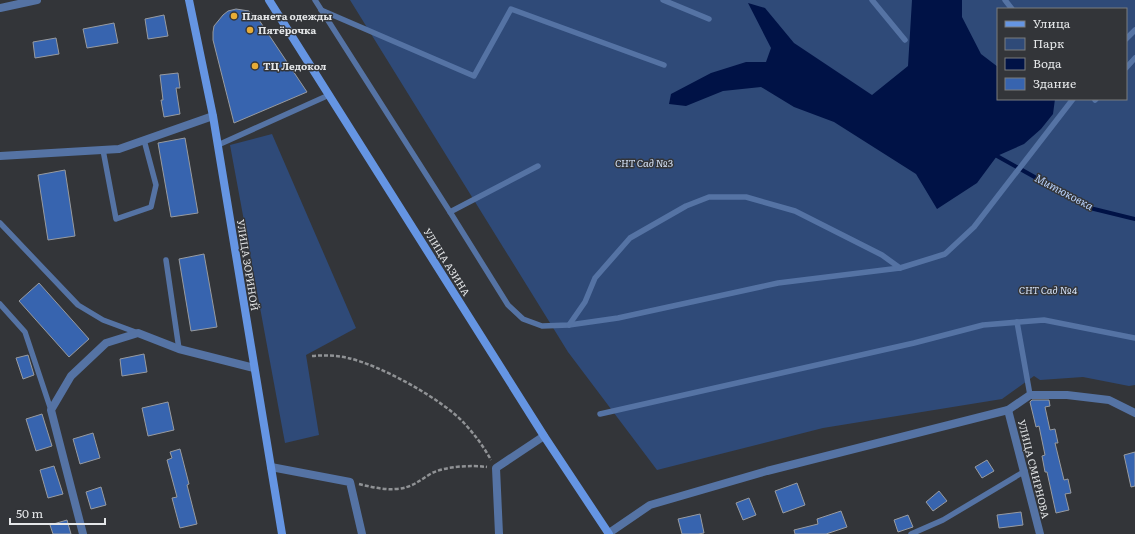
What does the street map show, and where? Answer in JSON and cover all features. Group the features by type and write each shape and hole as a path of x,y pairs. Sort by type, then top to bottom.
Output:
{"main road":[{"name":"УЛИЦА ЗОРИНОЙ","path":"189,0 213,116 282,534"},
{"name":"УЛИЦА АЗИНА","path":"269,0 544,436 609,534"}],"street":[{"path":"0,8 37,0"},
{"path":"0,156 119,149 213,116"},
{"path":"83,534 51,410 71,376 106,343 138,333 179,349 254,368"},
{"path":"609,534 650,505 767,471 1008,410 1030,395 1067,395 1109,400 1135,413"},
{"name":"УЛИЦА СМИРНОВА","path":"1008,410 1025,471 1040,534"},
{"path":"499,534 496,468 544,436"},
{"path":"271,467 350,482 362,534"}],"lane":[{"path":"314,0 508,305 523,319 542,326 569,325 618,318 778,283 900,268 946,254 974,227 1072,100"},
{"path":"663,0 709,19"},
{"path":"872,0 904,40"},
{"path":"1005,0 1011,8"},
{"path":"321,10 474,76 511,8 664,65"},
{"path":"1127,39 1135,30"},
{"path":"1127,67 1135,58"},
{"path":"218,145 329,95"},
{"path":"103,150 116,219 151,207 156,185 144,140"},
{"path":"450,212 538,166"},
{"path":"569,325 585,302 595,278 630,238 686,206 709,197 746,197 795,211 882,254 900,268"},
{"path":"0,223 78,305 103,320 138,333"},
{"path":"166,260 179,349"},
{"path":"0,304 25,332 51,410"},
{"path":"600,414 899,346 983,325 1044,320 1135,338"},
{"path":"1017,322 1030,395"},
{"path":"911,534 943,520 1025,471"}],"path":[{"path":"312,356 328,354 349,358 379,369 409,384 440,403 464,422 482,444 496,468"},
{"path":"350,482 377,488 397,489 414,485 434,472 457,467 478,466 496,468"}],"green space":[{"name":"СНТ Сад №3","path":"350,0 1135,0 1135,385 1129,386 1083,377 1040,380 1034,376 1002,399 823,428 657,470 568,352"},
{"path":"272,134 356,328 306,355 319,435 285,443 230,145"}],"water":[{"path":"912,0 962,0 962,17 981,54 997,66 997,100 1055,100 1053,114 1041,129 1024,144 997,156 977,183 937,209 916,174 834,122 794,107 761,87 723,91 686,106 669,104 671,94 711,73 746,62 766,62 771,48 748,3 765,8 794,43 872,95 908,66"}],"building":[{"name":"ТЦ Ледокол","path":"236,9 249,11 259,20 307,92 234,123 213,40 213,32 214,26 223,15 228,11"},
{"path":"164,15 168,36 148,39 145,19"},
{"path":"114,23 118,43 87,48 83,29"},
{"path":"56,38 59,54 35,58 33,42"},
{"path":"178,73 180,88 176,88 180,114 164,117 161,100 163,100 160,75"},
{"path":"185,138 198,213 171,217 158,143"},
{"path":"65,170 75,236 48,240 38,175"},
{"path":"204,254 217,327 191,331 179,259"},
{"path":"39,283 89,339 69,357 19,301"},
{"path":"144,354 147,372 122,376 120,359"},
{"path":"28,355 34,375 23,379 16,358"},
{"path":"1032,400 1049,400 1050,406 1045,407 1050,430 1055,429 1058,443 1055,443 1064,480 1068,479 1071,493 1065,494 1069,510 1056,513 1047,472 1045,472 1042,456 1045,455 1039,426 1036,427 1030,402"},
{"path":"168,402 174,430 148,436 142,408"},
{"path":"42,414 52,446 36,451 26,419"},
{"path":"93,433 100,458 80,464 73,439"},
{"path":"180,449 197,524 180,528 172,498 177,497 167,460 172,458 170,452"},
{"path":"1135,452 1135,486 1131,487 1124,455"},
{"path":"987,460 994,471 982,478 975,467"},
{"path":"54,466 63,494 48,498 40,470"},
{"path":"797,483 805,505 783,513 775,491"},
{"path":"101,487 106,505 91,509 86,492"},
{"path":"939,491 947,501 933,511 926,502"},
{"path":"749,498 756,515 743,520 736,503"},
{"path":"841,511 847,527 826,534 795,534 794,530 818,524 817,519"},
{"path":"1021,512 1023,525 999,528 997,515"},
{"path":"700,514 704,533 682,534 678,519"},
{"path":"908,515 913,527 898,532 894,520"},
{"path":"67,520 71,534 53,534 50,525"}],"waterway":[{"name":"Митюковка","path":"997,156 1090,208 1135,219"}],"place":[{"name":"Планета одежды","path":"234,16"},
{"name":"Пятёрочка","path":"250,30"},
{"name":"ТЦ Ледокол","path":"255,66"}],"park label":[{"name":"СНТ Сад №4","path":"1048,290"}]}
